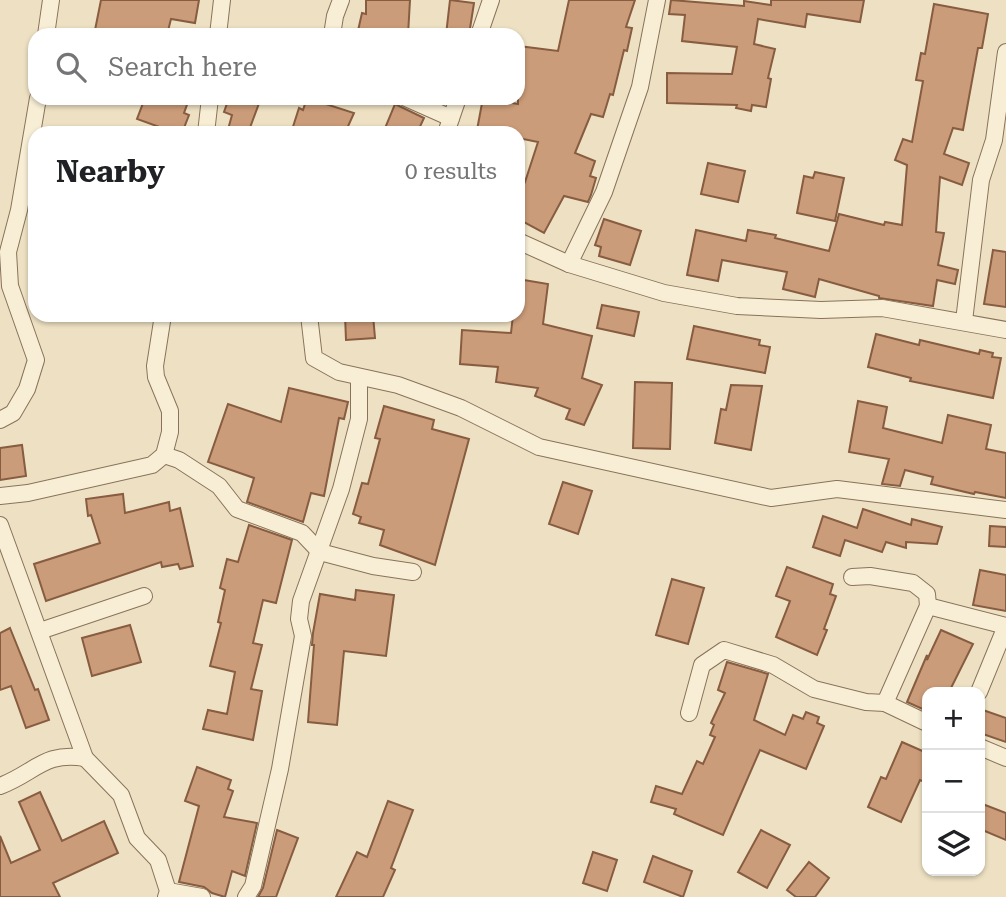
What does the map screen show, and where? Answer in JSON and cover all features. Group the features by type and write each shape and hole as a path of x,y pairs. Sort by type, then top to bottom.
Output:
{"street":[{"path":"47,28 51,0"},
{"path":"219,28 222,0"},
{"path":"333,28 341,0"},
{"path":"482,28 491,0"},
{"path":"569,264 604,192 640,87 657,0"},
{"path":"964,321 981,180 1000,141 1006,52"},
{"path":"33,126 37,105"},
{"path":"207,126 210,105"},
{"path":"417,105 449,125 456,105"},
{"path":"0,420 13,413 27,389 36,360 10,286 8,252 19,210 28,157"},
{"path":"525,244 569,264 664,293 737,306 821,310 883,309 1006,330"},
{"path":"0,496 28,494 152,466 164,455 170,432 170,411 156,377 155,366 162,322"},
{"path":"310,322 314,358 339,372 398,385 461,408 539,447 771,498 837,489 1006,510"},
{"path":"246,897 253,886 280,769 303,636 299,618 301,601 341,489 359,419 359,377"},
{"path":"164,455 179,460 219,485 237,509 302,533 320,552 373,566 412,572"},
{"path":"0,525 85,758 121,795 137,838 158,860 167,894 202,897"},
{"path":"852,577 870,576 913,583 927,594 929,606 885,703"},
{"path":"40,631 144,596"},
{"path":"929,606 1006,626 981,687"},
{"path":"689,713 702,665 724,650 773,665 814,689 866,702 885,703 922,721"},
{"path":"985,749 1006,758"},
{"path":"0,786 16,780 44,761 66,755 85,758"}],"building":[{"path":"101,0 199,0 195,23 171,19 169,28 95,28"},
{"path":"366,0 410,0 408,28 359,28 362,13 366,14"},
{"path":"450,0 474,3 470,28 447,28"},
{"path":"569,0 635,0 626,27 632,28 627,51 624,50 613,95 610,94 603,117 591,114 575,153 595,161 590,176 596,178 591,195 588,202 564,196 544,233 525,223 525,182 538,142 525,139 525,126 478,126 482,105 525,105 525,47 558,51"},
{"path":"671,0 744,6 744,1 771,5 771,0 864,0 860,22 807,14 805,27 758,19 754,44 775,49 768,78 771,79 766,107 752,105 751,111 736,108 737,105 667,103 667,73 732,74 737,47 682,41 685,15 669,14"},
{"path":"934,4 988,14 982,48 978,48 963,130 953,128 944,154 969,163 962,185 940,177 936,232 944,233 938,265 958,270 955,284 937,280 933,306 879,298 819,279 815,297 783,289 787,272 722,260 718,281 687,275 696,230 746,241 748,230 776,235 775,238 829,251 839,214 884,225 885,222 902,225 907,165 895,160 903,139 912,142 923,81 916,80 921,53 925,54"},
{"path":"142,105 187,105 184,113 189,115 185,126 156,126 137,119"},
{"path":"226,105 258,105 251,126 229,126 232,115 224,112"},
{"path":"305,105 329,105 354,113 348,126 293,126 299,108 303,110"},
{"path":"395,105 424,118 420,126 386,126"},
{"path":"708,163 745,171 738,202 701,194"},
{"path":"815,172 844,178 835,221 797,213 804,176 813,178"},
{"path":"604,219 641,231 630,265 599,256 601,247 595,245"},
{"path":"993,250 1006,252 1006,307 984,304"},
{"path":"525,280 548,284 543,324 592,336 582,378 602,385 584,425 566,419 570,409 535,396 538,388 496,382 498,367 460,364 462,330 511,333 512,322 525,322"},
{"path":"602,305 639,312 634,336 597,328"},
{"path":"345,322 374,322 375,338 346,340"},
{"path":"694,326 760,340 759,345 770,347 765,373 687,359"},
{"path":"876,334 919,345 920,340 979,354 980,350 993,353 992,357 1001,358 993,398 910,381 911,378 868,367"},
{"path":"635,382 672,383 670,449 633,448"},
{"path":"731,385 762,386 751,450 715,443 721,409 726,410"},
{"path":"289,388 348,402 344,419 339,418 324,496 311,493 303,522 247,502 254,478 208,462 228,404 281,422"},
{"path":"858,401 887,407 883,428 942,443 948,415 991,425 986,449 1006,453 1006,498 931,484 933,477 905,470 900,486 882,484 889,459 849,452"},
{"path":"384,406 434,420 432,429 469,439 435,565 380,545 384,530 359,523 361,517 353,514 362,483 368,484 380,439 375,438"},
{"path":"22,445 26,476 0,480 0,448"},
{"path":"563,482 592,491 578,534 549,524"},
{"path":"123,494 125,513 169,502 170,511 180,508 193,566 180,569 178,564 162,567 161,562 46,601 34,564 100,543 91,515 88,516 86,499"},
{"path":"863,509 911,525 912,519 942,527 937,544 906,542 906,548 886,542 882,552 845,540 840,556 813,547 823,516 857,528"},
{"path":"249,525 292,540 276,603 263,600 253,643 262,645 251,689 262,691 253,740 203,729 208,710 227,714 235,672 210,666 221,623 218,622 225,590 220,588 227,559 238,562"},
{"path":"990,526 1006,527 1006,547 989,546"},
{"path":"787,567 833,584 830,594 836,596 817,655 776,637 790,601 776,596"},
{"path":"980,570 1006,575 1006,611 973,605"},
{"path":"672,579 704,588 688,644 656,635"},
{"path":"356,590 394,595 386,656 344,651 337,725 308,722 313,633 320,594 355,600"},
{"path":"130,625 141,662 92,676 82,638"},
{"path":"10,628 49,720 26,728 11,686 0,690 0,633"},
{"path":"941,630 973,644 952,687 922,687 922,709 907,702 927,655 927,660"},
{"path":"727,662 768,674 754,720 785,735 793,715 803,719 806,712 819,717 817,723 824,726 806,769 760,750 723,835 674,814 676,809 651,802 656,786 682,794 697,761 703,764 715,737 710,735 714,725 711,723 725,693 718,690"},
{"path":"985,711 1006,718 1006,742 985,735"},
{"path":"902,742 922,751 922,781 920,780 901,822 868,807 881,777 886,779"},
{"path":"197,767 231,780 228,789 233,791 224,817 257,823 245,876 232,871 225,897 204,887 179,882 199,806 185,801"},
{"path":"40,792 62,841 104,821 118,853 53,883 60,897 0,897 0,836 11,863 40,850 19,802"},
{"path":"388,801 413,810 391,868 395,870 383,897 336,897 357,852 367,857"},
{"path":"985,805 1006,813 1006,840 985,831"},
{"path":"277,830 298,838 276,897 258,897 263,888"},
{"path":"761,830 790,845 767,888 738,872"},
{"path":"593,852 617,860 607,891 583,883"},
{"path":"653,856 692,871 683,897 644,882"},
{"path":"809,862 829,878 815,897 796,897 787,890"}]}
